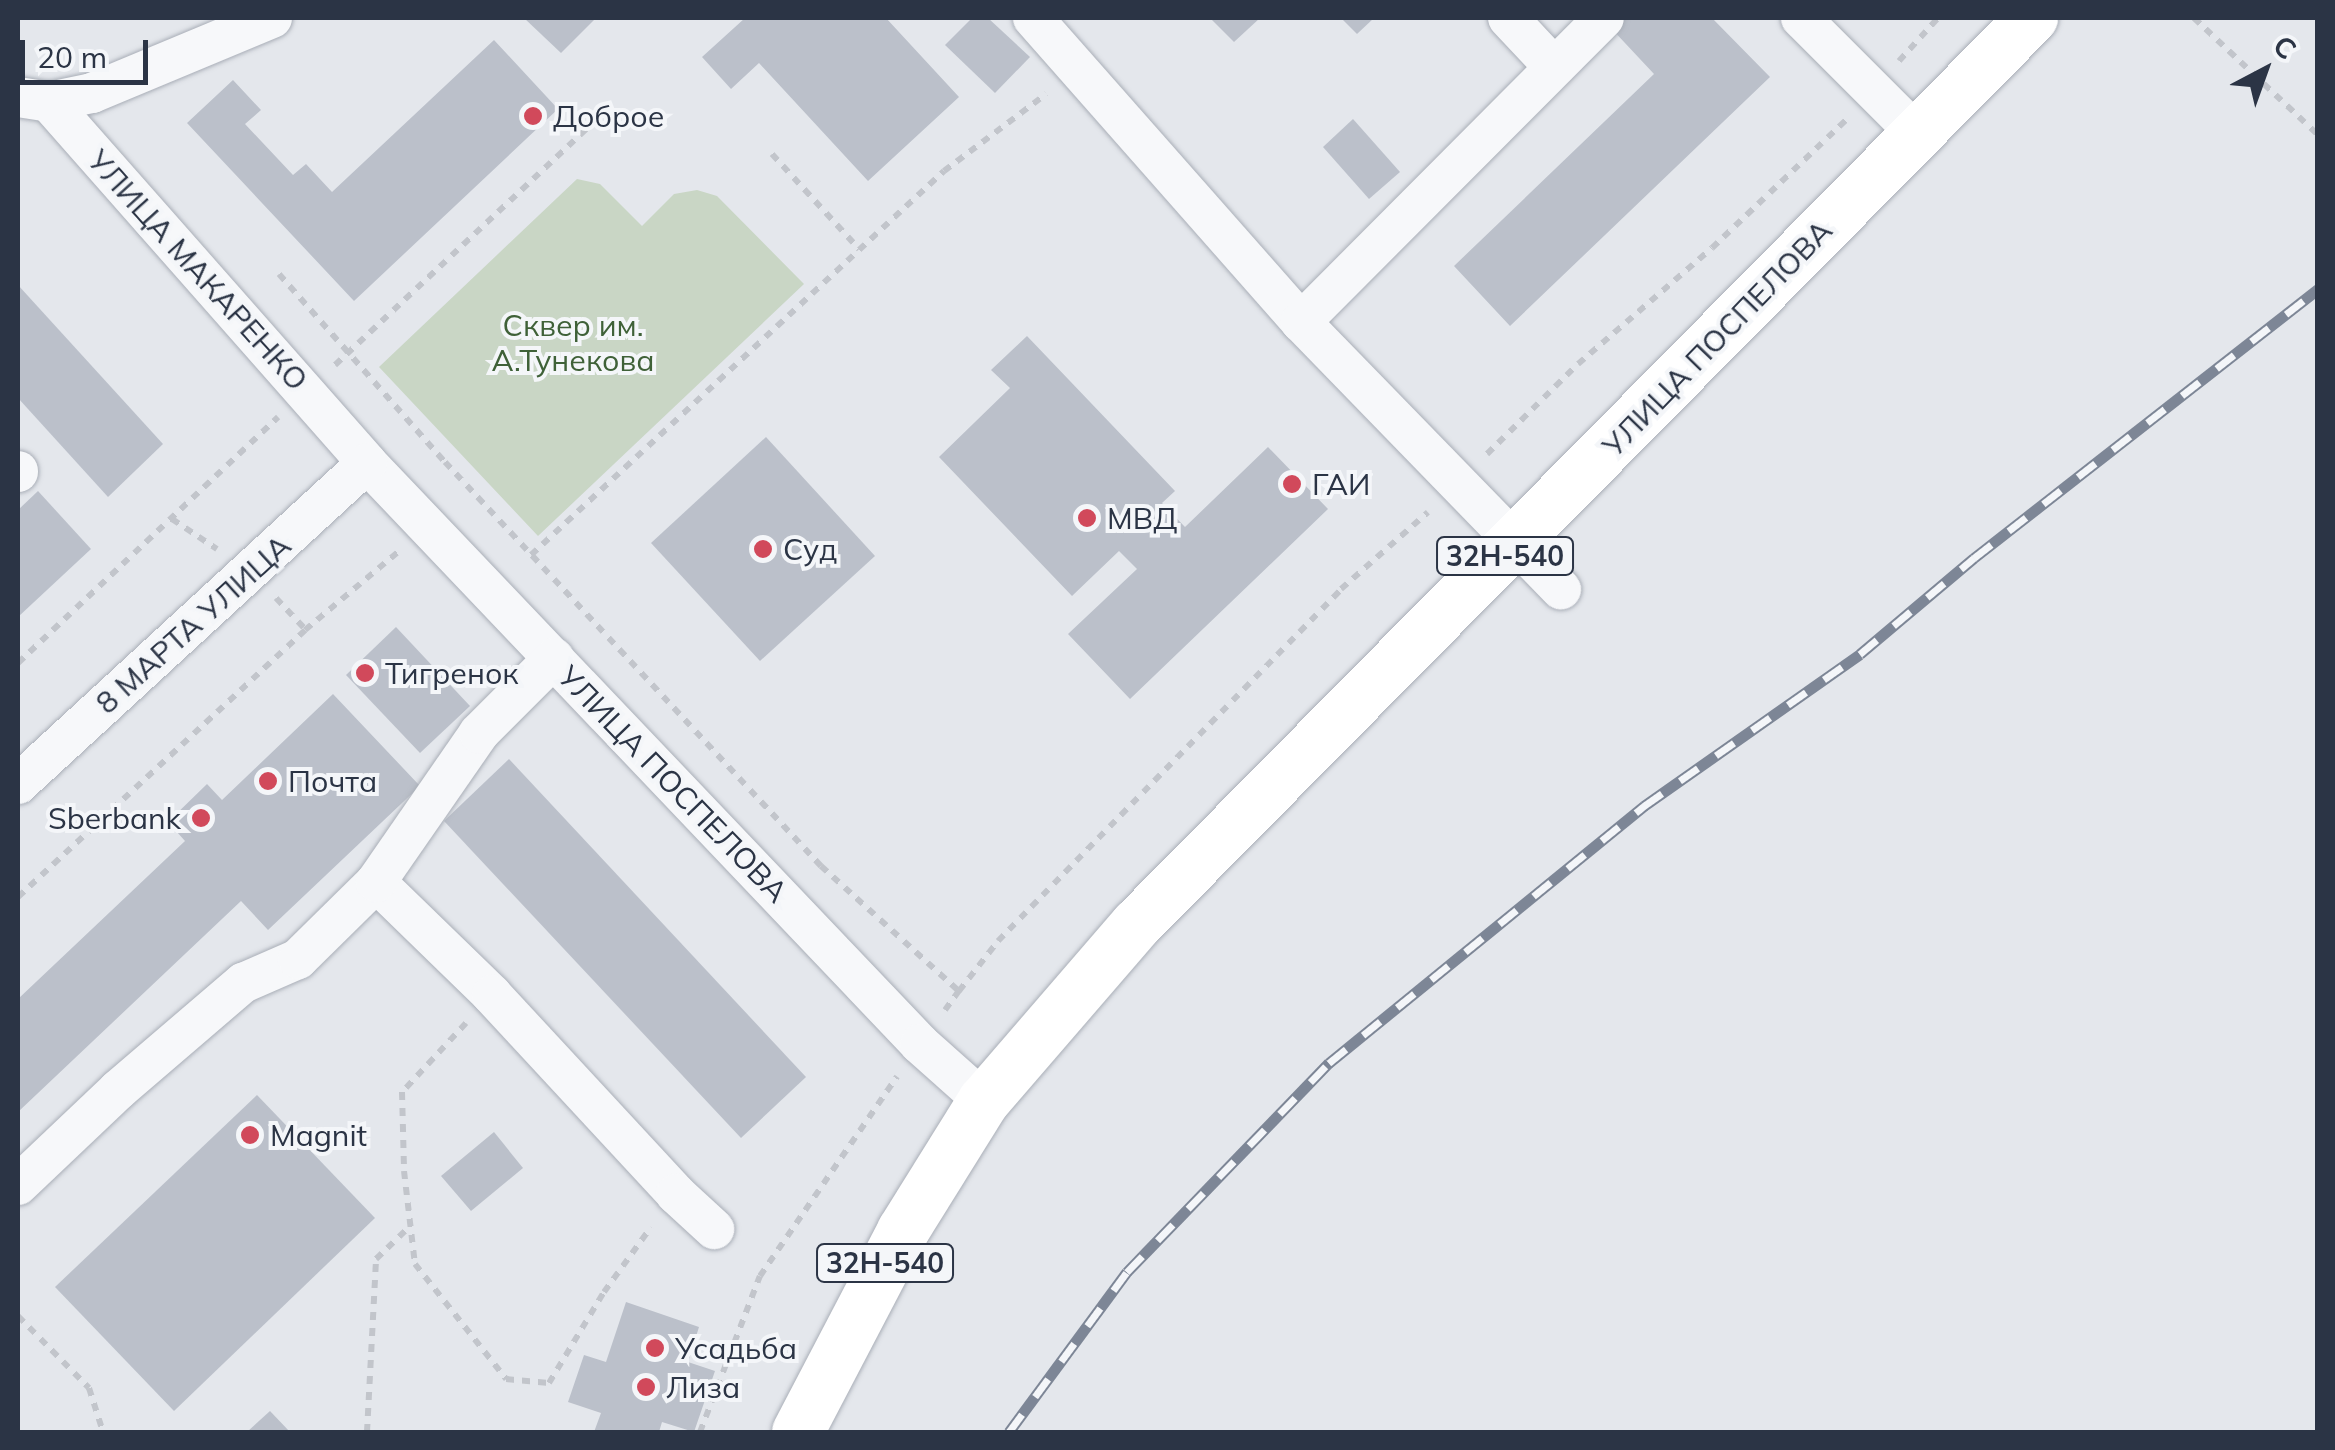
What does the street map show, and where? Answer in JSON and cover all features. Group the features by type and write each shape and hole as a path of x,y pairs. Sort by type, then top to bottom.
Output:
{"main road":[{"name":"УЛИЦА ПОСПЕЛОВА","path":"798,1432 903,1231 984,1100 1136,925 1518,543 2032,18"}],"street":[{"path":"33,100 92,94 272,18"},
{"path":"1034,18 1301,322 1460,480 1560,589"},
{"path":"1508,18 1553,66"},
{"path":"1301,322 1604,18"},
{"path":"1801,18 1916,134"},
{"name":"УЛИЦА МАКАРЕНКО","path":"33,100 367,462"},
{"name":"УЛИЦА ПОСПЕЛОВА","path":"367,462 920,1044 984,1100"},
{"name":"8 МАРТА УЛИЦА","path":"18,784 367,462"},
{"path":"18,1185 118,1090 244,983 298,959 376,882 479,733 554,658"},
{"path":"376,882 492,995 714,1230"}],"path":[{"path":"700,1432 760,1276 920,1044 998,941 1341,589 1578,364 1712,248 1874,92 1938,18"},
{"path":"2194,18 2318,135"},
{"path":"531,555 944,171 1078,68"},
{"path":"18,662 593,123"},
{"path":"772,154 858,249"},
{"path":"279,274 469,488 821,866 960,991"},
{"path":"18,898 305,630 469,488"},
{"path":"492,995 402,1092 416,1264 506,1378 549,1383 604,1292 676,1194"},
{"path":"367,1432 376,1259 410,1226"},
{"path":"18,1316 89,1388 104,1432"}],"green space":[{"name":"Сквер им. А.Тунекова","path":"577,179 600,184 642,226 674,194 697,190 717,196 804,284 538,536 379,367"}],"building":[{"path":"524,18 596,18 561,53"},
{"path":"745,18 886,18 959,97 868,181 759,63 731,89 702,57"},
{"path":"972,18 988,18 1030,57 995,93 945,45"},
{"path":"1210,18 1260,18 1234,42"},
{"path":"1341,18 1374,18 1357,34"},
{"path":"1620,18 1712,18 1770,77 1510,326 1454,266 1654,74 1610,27"},
{"path":"494,40 558,109 354,301 187,123 233,80 261,110 245,124 293,175 306,164 332,192"},
{"path":"1353,119 1400,172 1369,199 1323,147"},
{"path":"18,285 163,444 108,497 18,398"},
{"name":"МВД","path":"1027,336 1175,491 1162,503 1185,527 1268,447 1328,509 1130,699 1068,634 1137,569 1119,551 1072,596 939,457 1010,388 991,370"},
{"name":"Суд","path":"766,437 875,556 760,661 651,543"},
{"path":"38,491 91,549 18,617 18,510"},
{"path":"396,627 470,706 420,753 346,675"},
{"path":"333,694 420,786 268,930 241,901 18,1112 18,999 185,841 168,822 207,784 222,800"},
{"path":"509,759 806,1077 741,1138 444,821"},
{"path":"257,1095 375,1218 174,1411 55,1287"},
{"path":"494,1132 523,1168 471,1211 441,1176"},
{"path":"626,1302 699,1327 688,1362 715,1371 694,1432 662,1422 659,1432 594,1432 601,1413 568,1402 584,1355 606,1362"},
{"path":"270,1411 290,1432 247,1432"}],"railway":[{"path":"1009,1432 1127,1272 1329,1063 1644,806 1860,654 1974,558 2318,289"}],"place":[{"name":"Доброе","path":"533,116"},
{"name":"ГАИ","path":"1292,484"},
{"name":"МВД","path":"1087,518"},
{"name":"Суд","path":"763,549"},
{"name":"Тигренок","path":"365,673"},
{"name":"Почта","path":"268,781"},
{"name":"Sberbank","path":"201,818"},
{"name":"Magnit","path":"250,1135"},
{"name":"Усадьба","path":"655,1348"},
{"name":"Лиза","path":"646,1387"}]}
